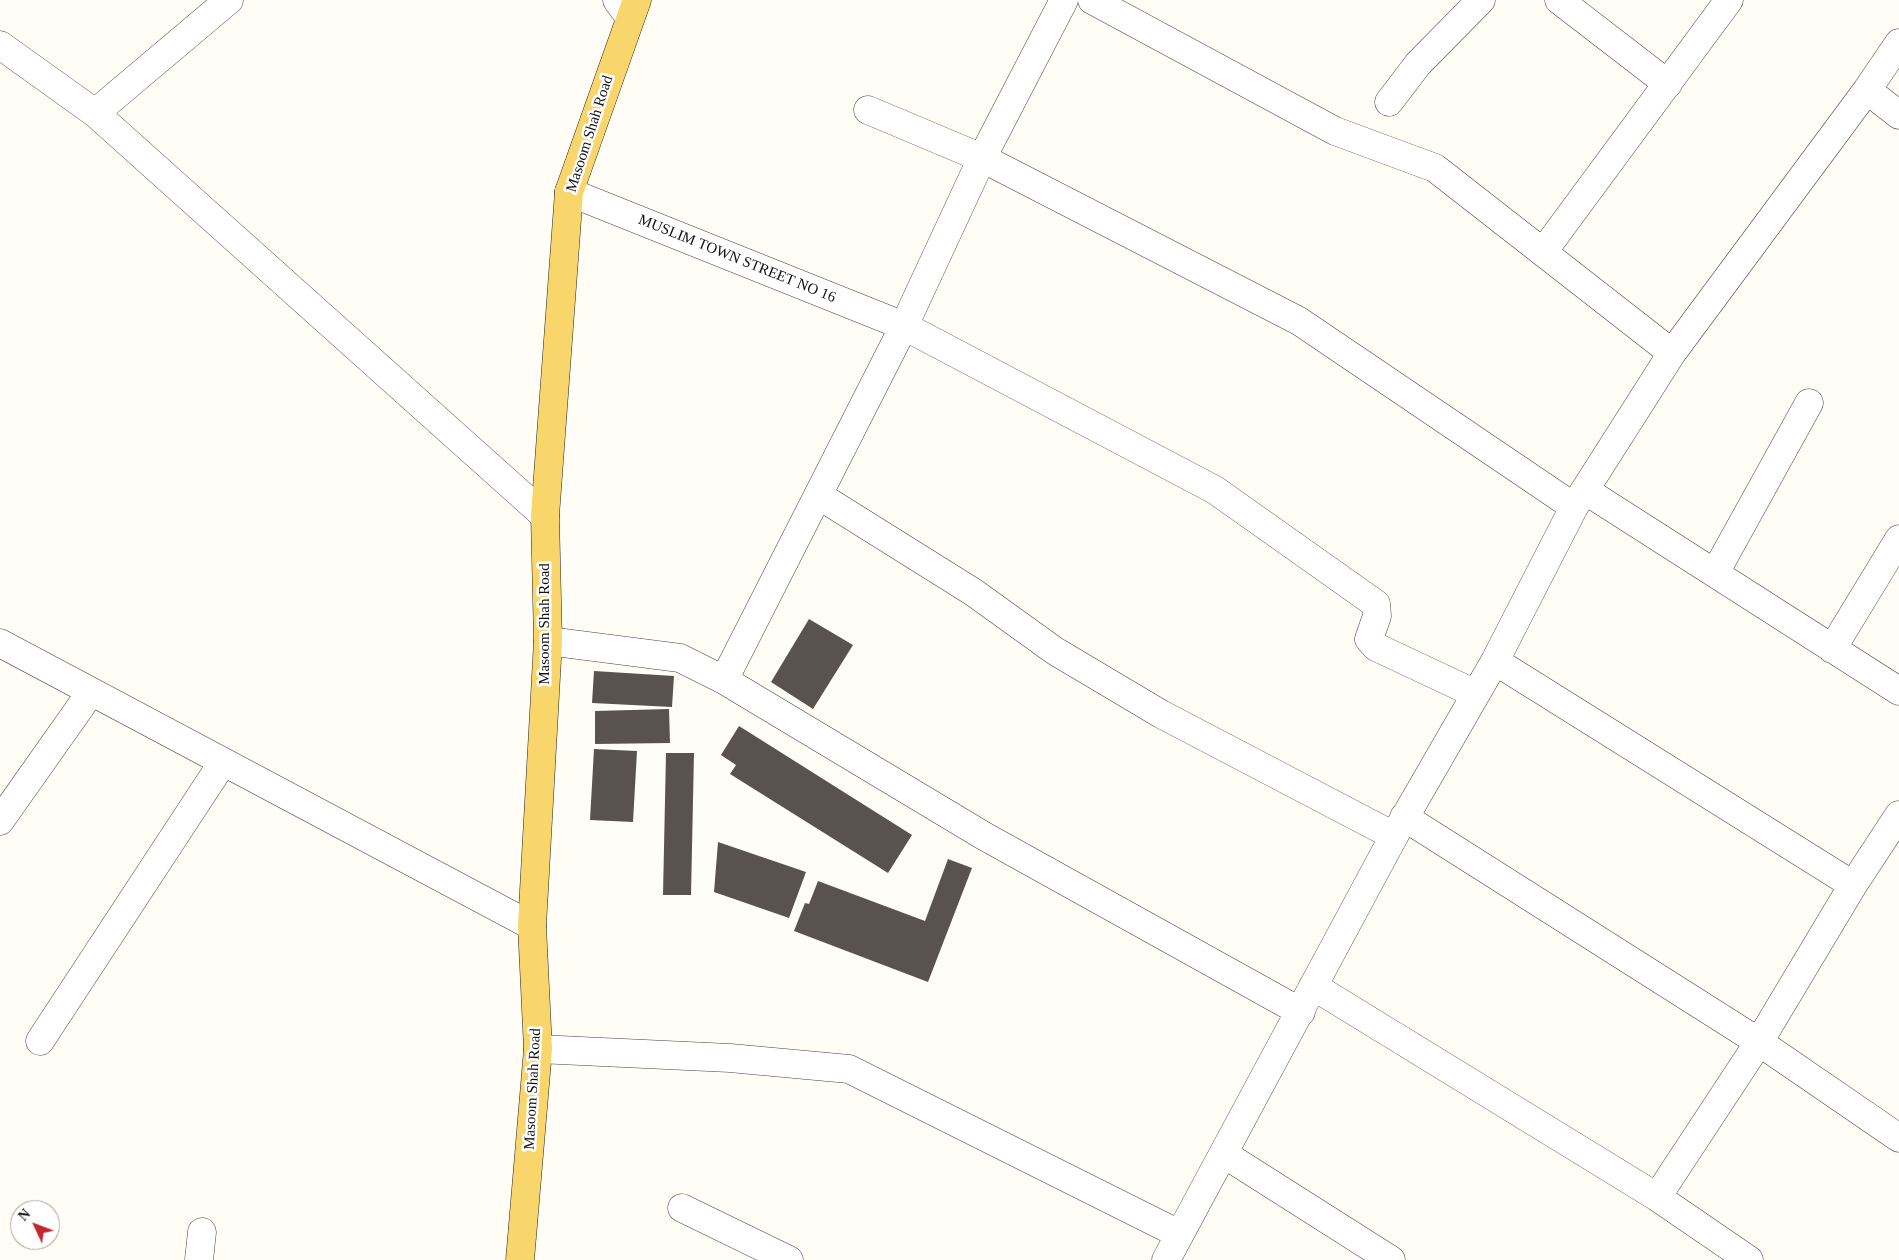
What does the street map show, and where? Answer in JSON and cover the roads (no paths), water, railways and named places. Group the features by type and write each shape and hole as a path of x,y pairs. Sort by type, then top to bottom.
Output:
{"main road":[{"name":"Masoom Shah Road","path":"520,1260 538,1049 532,926 548,641 545,516 569,192 628,6"}],"street":[{"path":"95,112 229,0"},
{"path":"724,680 904,326 982,158 1064,0"},
{"path":"1092,0 1335,131 1435,168 1672,353"},
{"path":"1389,102 1418,64 1481,0"},
{"path":"1560,0 1668,84"},
{"path":"1543,252 1729,0"},
{"path":"1166,1260 1399,827 1476,694 1580,499 1672,353 1867,90 1899,43"},
{"path":"0,45 95,112 545,516"},
{"path":"1867,90 1899,114"},
{"path":"868,110 982,158 1299,322 1580,499 1715,573 1899,691"},
{"name":"MUSLIM TOWN STREET NO 16","path":"569,192 904,326 1215,490 1361,591 1376,604 1377,616 1369,639 1376,647 1476,694"},
{"path":"1715,573 1809,403"},
{"path":"818,495 974,592 1055,650 1136,699 1399,827 1760,1042 1899,1138"},
{"path":"1832,649 1899,539"},
{"path":"548,641 680,658 724,680 984,836 1301,1012"},
{"path":"0,644 532,926"},
{"path":"1494,661 1853,885"},
{"path":"0,821 91,692"},
{"path":"40,1041 223,762"},
{"path":"1657,1197 1760,1042 1853,885 1899,815"},
{"path":"1313,986 1657,1197 1749,1260"},
{"path":"538,1049 730,1058 849,1069 1179,1234"},
{"path":"1224,1154 1391,1260"},
{"path":"682,1208 789,1260"},
{"path":"199,1260 202,1232"}]}
